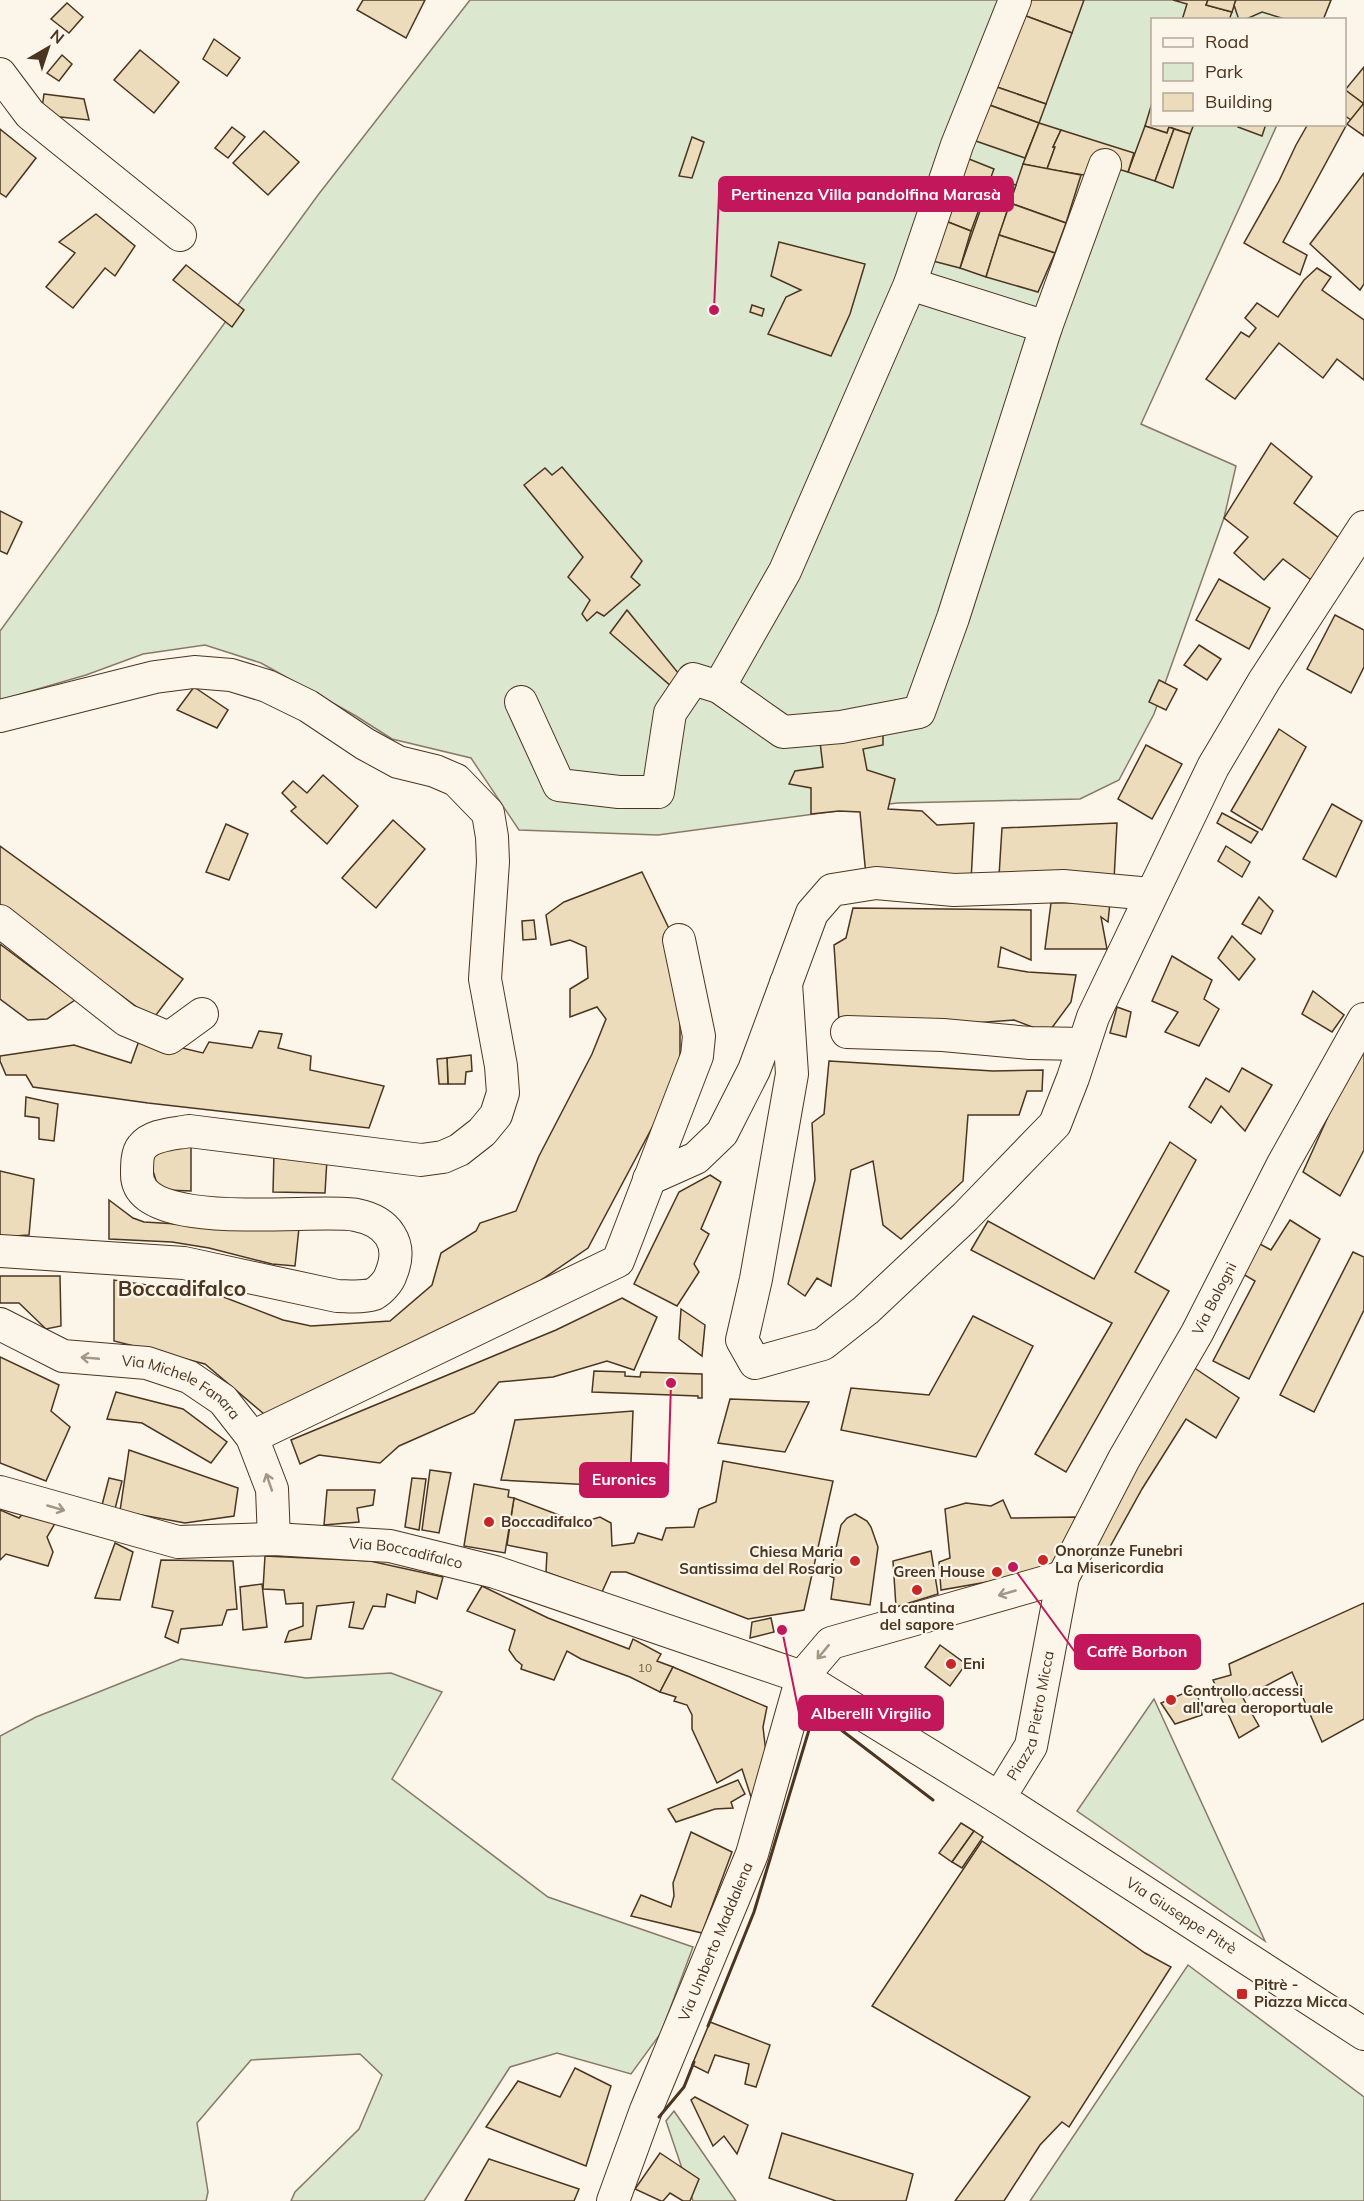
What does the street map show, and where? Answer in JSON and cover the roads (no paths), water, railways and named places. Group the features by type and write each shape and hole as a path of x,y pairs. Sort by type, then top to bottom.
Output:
{"street":[{"path":"719,687 785,571 910,284 957,145 1015,0"},
{"path":"0,74 30,114 180,235"},
{"path":"521,702 559,785 619,792 658,792 670,713 693,679 719,687 783,732 841,727 919,712 953,618 1046,327 1105,165"},
{"path":"910,284 1046,327"},
{"path":"786,983 792,1074 756,1279 742,1340 755,1363 823,1344 866,1310 965,1216 1055,1124 1093,1017 1213,767 1264,681 1364,527"},
{"path":"0,716 155,677 194,672 231,675 267,686 308,706 365,744 398,762 435,771 456,780 488,813 492,837 493,862 485,979 501,1066 503,1093 496,1115 482,1132 459,1150 443,1157 421,1160 189,1131 155,1138 142,1147 137,1161 137,1178 144,1192 157,1202 172,1209 228,1215 354,1215 376,1222 389,1233 397,1251 395,1265 388,1281 374,1293 337,1296 184,1263 0,1251"},
{"path":"650,1179 696,1158 722,1133 754,1070 812,913 832,890 876,883 954,890 1063,885 1151,894"},
{"path":"0,921 126,1020 169,1038 202,1014"},
{"path":"252,1437 618,1261 697,1056 699,1036 679,940"},
{"name":"Via Bologni","path":"1063,1576 1124,1458 1197,1333 1283,1164 1364,1019"},
{"path":"847,1032 943,1035 1030,1043 1084,1044"},
{"name":"Via Michele Fanara","path":"0,1323 63,1356 147,1364 189,1377 223,1400 252,1437 272,1489 274,1539"},
{"name":"Via Boccadifalco","path":"0,1492 178,1542 274,1539 390,1546 495,1572 802,1677"},
{"path":"802,1677 831,1643 1063,1576"},
{"name":"Piazza Pietro Micca","path":"802,1677 999,1798 1031,1746 1063,1576"},
{"name":"Via Umberto Maddalena","path":"613,2201 646,2110 752,1854 802,1677"},
{"name":"Via Giuseppe Pitrè","path":"999,1798 1364,2034"}],"place":[{"name":"Pertinenza Villa pandolfina Marasà","path":"714,310"},
{"name":"Euronics","path":"671,1383"},
{"name":"Boccadifalco","path":"489,1522"},
{"name":"Onoranze Funebri La Misericordia","path":"1043,1560"},
{"name":"Chiesa Maria Santissima del Rosario","path":"855,1561"},
{"name":"Caffè Borbon","path":"1013,1567"},
{"name":"Green House","path":"997,1572"},
{"name":"La cantina del sapore","path":"917,1590"},
{"name":"Alberelli Virgilio","path":"782,1630"},
{"name":"Eni","path":"951,1664"},
{"name":"Controllo accessi all'area aeroportuale","path":"1171,1700"},
{"name":"Pitrè - Piazza Micca","path":"1242,1994"}],"district":[{"name":"Boccadifalco","path":"182,1289"}]}
